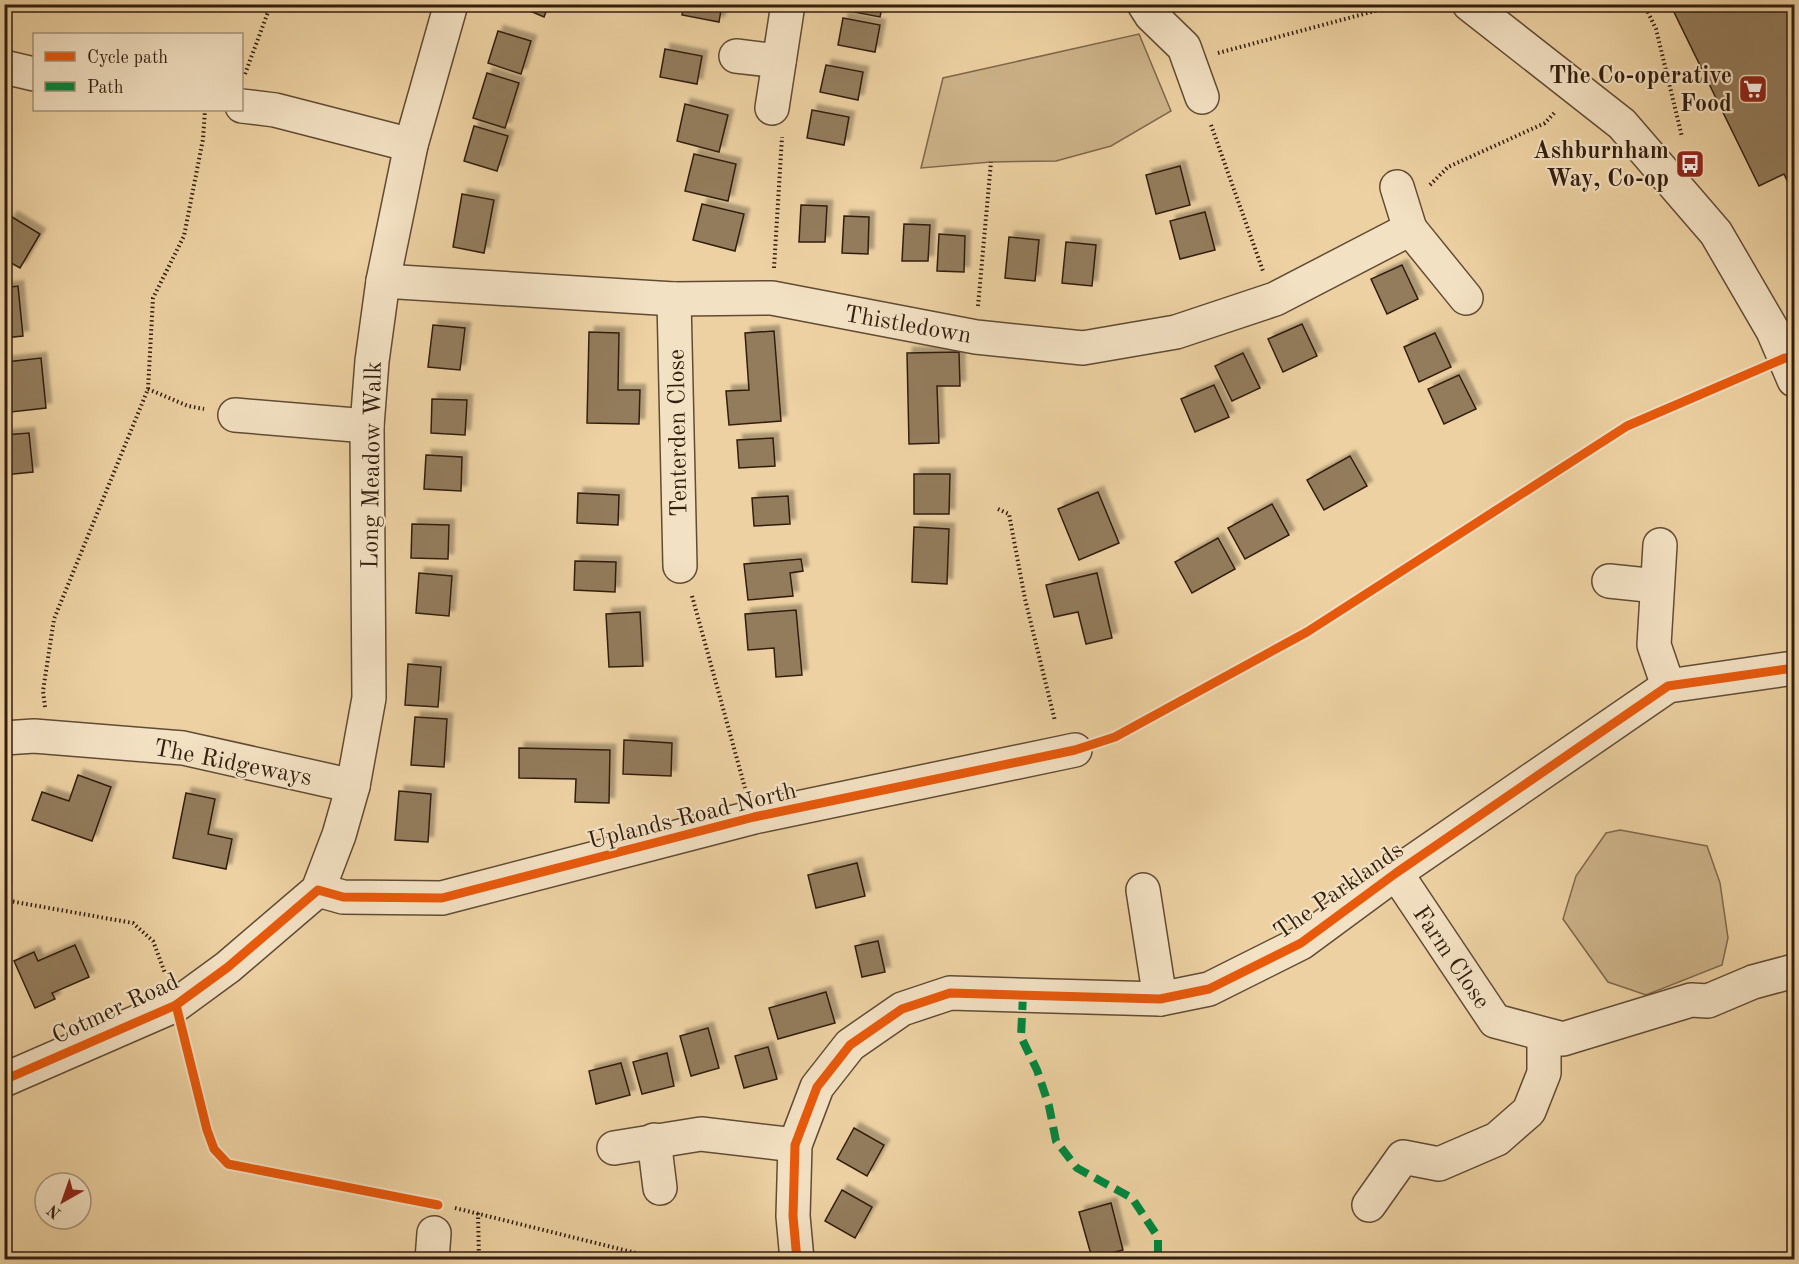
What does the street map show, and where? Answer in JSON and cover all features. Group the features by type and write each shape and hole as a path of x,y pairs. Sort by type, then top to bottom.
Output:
{"street":[{"name":"Long Meadow Walk","path":"318,890 339,836 353,786 369,698 367,426 372,361 383,281 411,145 451,4"},
{"path":"772,108 788,4"},
{"path":"1144,4 1151,15 1184,47 1202,97"},
{"path":"1469,4 1502,14 1622,124 1716,233 1784,328 1794,380"},
{"path":"736,56 779,61"},
{"path":"4,67 33,74"},
{"path":"243,106 275,110 411,145"},
{"path":"1404,209 1466,298"},
{"name":"Thistledown","path":"383,281 674,299 772,298 976,337 1083,348 1176,332 1275,299 1404,209"},
{"name":"Tenterden Close","path":"674,299 680,566"},
{"path":"235,415 367,426"},
{"path":"1660,545 1654,645 1668,686"},
{"path":"1609,580 1658,586"},
{"name":"The Parklands","path":"797,1260 793,1216 795,1145 817,1087 850,1045 902,1010 950,993 1160,999 1209,989 1301,943 1396,873 1668,686 1794,668"},
{"name":"The Ridgeways","path":"4,738 49,737 183,748 353,786"},
{"name":"Uplands Road North","path":"318,890 343,897 442,898 753,817 1069,751"},
{"name":"Farm Close","path":"1396,873 1495,1021 1544,1035 1563,1039 1690,1000 1708,1001 1753,982 1794,971"},
{"name":"Cotmer Road","path":"4,1080 176,1005 228,967 318,890"},
{"path":"1143,890 1160,999"},
{"path":"1369,1205 1403,1157 1439,1164 1497,1140 1529,1112 1544,1073 1544,1035"},
{"path":"614,1148 701,1134 795,1145"},
{"path":"654,1140 660,1188"}],"path":[{"path":"243,80 271,4"},
{"path":"1188,60 1401,4"},
{"path":"1644,4 1656,29 1682,137"},
{"path":"1202,97 1255,252 1275,299"},
{"path":"772,108 783,120 772,298"},
{"path":"1404,209 1448,167 1545,123 1558,109"},
{"path":"49,737 44,691 54,619 148,389 153,298 184,236 203,139 205,111"},
{"path":"976,337 991,162"},
{"path":"148,389 188,406 235,415"},
{"path":"998,509 1009,514 1025,599 1069,751"},
{"path":"680,566 689,586 753,817"},
{"path":"4,900 133,923 153,942 176,1005"},
{"path":"478,1213 479,1260"},
{"path":"438,1233 478,1213 648,1256 648,1260"}],"shaded area":[{"path":"1139,34 1171,111 1111,146 1056,161 991,162 921,168 943,78"},
{"path":"1620,830 1707,846 1720,883 1728,938 1722,965 1646,995 1608,982 1563,919 1576,876 1606,833"}],"building":[{"path":"514,4 549,4 544,17"},
{"path":"684,4 722,4 719,22 682,15"},
{"path":"844,4 883,4 880,17 843,10"},
{"name":"The Co-operative Food","path":"1670,4 1794,4 1794,196 1784,174 1759,186"},
{"path":"843,18 880,25 875,52 838,45"},
{"path":"498,31 531,41 521,74 488,63"},
{"path":"665,49 702,56 697,84 660,77"},
{"path":"826,65 863,72 858,100 820,92"},
{"path":"487,73 519,83 505,128 473,118"},
{"path":"685,104 728,115 719,152 677,141"},
{"path":"812,110 849,117 844,145 807,138"},
{"path":"474,126 508,136 497,171 464,161"},
{"path":"694,154 736,164 728,201 685,191"},
{"path":"1180,166 1190,205 1156,214 1146,175"},
{"path":"462,194 494,200 484,253 453,247"},
{"path":"702,204 744,214 735,251 693,240"},
{"path":"801,205 827,206 825,242 799,242"},
{"path":"1205,212 1215,250 1180,259 1170,221"},
{"path":"844,216 869,217 868,254 842,253"},
{"path":"12,217 40,234 20,268 4,259 4,229"},
{"path":"904,224 930,225 928,261 902,261"},
{"path":"939,234 965,236 964,272 937,271"},
{"path":"1009,237 1039,240 1035,281 1005,278"},
{"path":"1066,242 1096,245 1092,286 1062,283"},
{"path":"1402,265 1418,299 1387,314 1371,279"},
{"path":"18,286 23,336 4,338 4,288"},
{"path":"1302,324 1317,356 1283,372 1268,339"},
{"path":"433,325 465,328 460,370 428,367"},
{"path":"774,331 781,421 729,425 726,391 749,390 745,333"},
{"path":"589,332 619,333 618,390 640,390 639,424 587,423"},
{"path":"1435,333 1451,367 1419,382 1404,347"},
{"path":"959,352 960,386 937,386 939,443 909,444 907,353"},
{"path":"1243,353 1260,388 1232,401 1215,366"},
{"path":"41,358 46,408 11,412 6,362"},
{"path":"1459,375 1476,409 1444,424 1428,389"},
{"path":"1214,385 1229,417 1195,432 1181,399"},
{"path":"432,399 467,400 465,435 431,433"},
{"path":"29,433 33,472 4,475 4,435"},
{"path":"773,438 775,466 739,468 737,440"},
{"path":"426,455 462,457 461,491 424,489"},
{"path":"1350,456 1367,486 1324,510 1307,480"},
{"path":"914,474 950,474 949,514 914,514"},
{"path":"1098,492 1119,543 1079,560 1058,509"},
{"path":"578,493 619,495 618,525 577,523"},
{"path":"788,496 790,524 754,526 752,498"},
{"path":"1272,504 1289,535 1245,559 1228,528"},
{"path":"412,524 449,525 448,559 411,558"},
{"path":"914,527 949,529 947,584 912,582"},
{"path":"1218,538 1235,569 1192,593 1175,562"},
{"path":"801,559 803,571 790,573 793,596 748,600 744,564"},
{"path":"575,561 616,562 615,592 574,590"},
{"path":"419,573 452,576 449,616 416,613"},
{"path":"1097,573 1112,638 1086,644 1078,612 1054,617 1046,585"},
{"path":"796,610 802,675 776,677 774,648 748,650 745,614"},
{"path":"640,612 643,666 609,667 606,614"},
{"path":"408,664 441,667 438,707 405,705"},
{"path":"415,717 447,719 444,767 411,765"},
{"path":"624,740 672,743 671,776 623,774"},
{"path":"519,748 610,750 609,803 575,802 576,779 519,778"},
{"path":"78,775 111,787 92,841 32,820 42,792 69,801"},
{"path":"399,791 431,794 428,842 395,840"},
{"path":"186,793 215,799 208,834 232,839 226,869 173,858"},
{"path":"857,863 865,896 816,908 808,875"},
{"path":"878,941 885,972 862,977 855,946"},
{"path":"75,945 89,977 52,993 55,999 35,1008 14,961 34,952 38,961"},
{"path":"826,992 835,1023 778,1039 769,1008"},
{"path":"708,1028 719,1068 691,1076 680,1036"},
{"path":"768,1047 777,1079 744,1088 735,1056"},
{"path":"667,1053 674,1086 642,1094 633,1062"},
{"path":"621,1063 630,1095 596,1104 589,1071"},
{"path":"854,1128 884,1145 867,1176 837,1159"},
{"path":"842,1190 872,1207 855,1238 825,1221"},
{"path":"1111,1203 1123,1250 1092,1258 1079,1212"}],"marked path":[{"path":"1023,995 1021,1037 1037,1070 1049,1106 1056,1141 1077,1168 1132,1198 1158,1237 1158,1260"}],"cycle path":[{"path":"4,1080 176,1005 228,967 318,890 343,897 442,898 754,817 1075,750 1115,737 1307,632 1627,426 1785,358 1794,358"},
{"path":"797,1260 793,1216 795,1145 817,1087 850,1045 902,1009 950,993 1160,999 1209,989 1301,943 1396,873 1668,686 1794,668"},
{"path":"176,1005 207,1130 214,1149 228,1164 438,1205"}],"place":[{"name":"The Co-operative Food","path":"1753,89"},
{"name":"Ashburnham Way, Co-op","path":"1690,164"}]}
